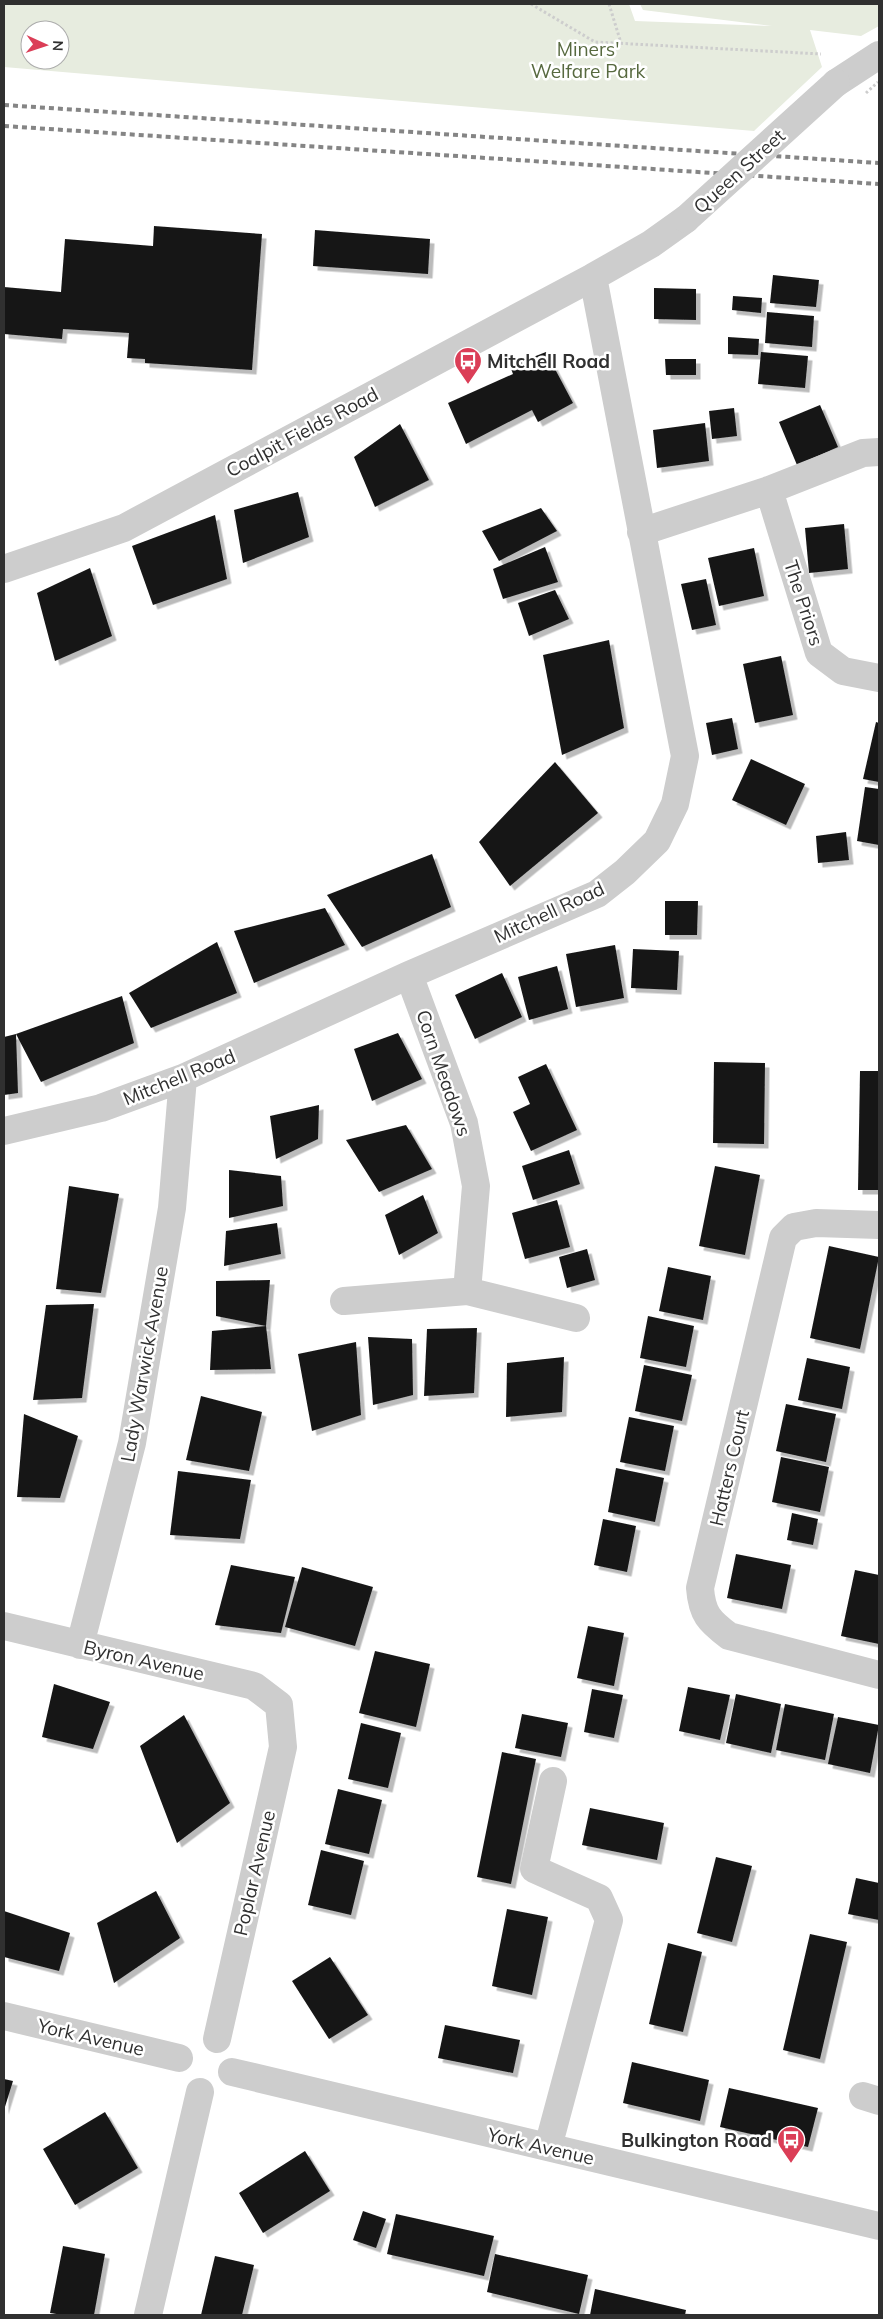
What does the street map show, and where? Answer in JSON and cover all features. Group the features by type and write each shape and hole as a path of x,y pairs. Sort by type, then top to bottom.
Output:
{"street":[{"name":"Queen Street","path":"593,277 651,244 686,219 836,83 879,55"},
{"name":"Mitchell Road","path":"4,1131 101,1108 183,1078 409,975 597,894 625,872 656,841 675,804 685,756 593,277"},
{"name":"Coalpit Fields Road","path":"4,569 124,528 593,277"},
{"path":"641,532 769,490 863,453 879,452"},
{"name":"The Priors","path":"769,490 819,653 843,671 879,678"},
{"name":"Corn Meadows","path":"409,975 464,1123 476,1186 467,1291"},
{"name":"Lady Warwick Avenue","path":"80,1645 132,1443 172,1208 183,1078"},
{"name":"Hatters Court","path":"879,1225 816,1223 794,1227 782,1238 700,1588 701,1604 711,1623 729,1636 879,1675"},
{"path":"344,1301 467,1291 576,1318"},
{"name":"Byron Avenue","path":"4,1626 254,1686 278,1705"},
{"name":"Poplar Avenue","path":"217,2039 283,1746 278,1705"},
{"path":"548,2147 609,1920 600,1898 534,1869 553,1781"},
{"name":"York Avenue","path":"4,2016 179,2058"},
{"path":"198,2038 217,2039 229,2049 233,2061 232,2072 226,2083 217,2090 200,2092 188,2085 179,2072 179,2058 187,2044 198,2038"},
{"name":"York Avenue","path":"232,2072 879,2226"},
{"path":"148,2315 200,2092"}],"path":[{"path":"531,4 595,42 825,54"},
{"path":"609,4 621,43"}],"green space":[{"name":"Miners' Welfare Park","path":"4,4 629,4 635,21 772,26 643,10 640,4 879,4 879,26 861,36 810,30 822,67 754,131 39,70 70,70 70,20 20,20 20,68 4,67"}],"building":[{"path":"154,226 262,234 252,370 145,363 145,359 127,358 129,333 63,329 62,339 4,334 4,287 61,292 65,239 153,246"},
{"path":"315,230 430,239 428,274 313,266"},
{"path":"773,275 819,280 816,307 770,303"},
{"path":"654,288 696,289 696,320 654,319"},
{"path":"733,296 762,298 761,313 732,310"},
{"path":"767,312 814,316 812,347 765,343"},
{"path":"728,337 759,339 758,355 728,354"},
{"path":"546,352 573,403 538,422 532,410 466,444 448,403 513,374 510,366"},
{"path":"761,352 808,356 805,388 758,384"},
{"path":"665,359 696,359 696,375 666,375"},
{"path":"820,405 838,447 797,465 779,422"},
{"path":"734,408 737,436 712,439 709,411"},
{"path":"705,423 709,461 657,468 653,430"},
{"path":"400,424 429,480 375,507 354,457"},
{"path":"298,492 309,537 243,563 234,510"},
{"path":"541,508 557,531 499,561 482,531"},
{"path":"215,515 227,579 153,605 132,546"},
{"path":"844,524 848,569 809,573 805,528"},
{"path":"545,547 558,582 503,599 493,569"},
{"path":"754,548 764,596 719,606 708,558"},
{"path":"90,568 112,636 55,661 37,593"},
{"path":"706,579 716,625 692,630 681,584"},
{"path":"555,590 569,619 529,636 518,603"},
{"path":"609,640 624,728 562,755 543,655"},
{"path":"781,656 793,715 755,723 743,664"},
{"path":"732,718 738,749 712,755 706,723"},
{"path":"876,722 879,723 879,782 863,779"},
{"path":"751,759 805,784 786,825 732,800"},
{"path":"555,762 598,813 510,886 479,842"},
{"path":"865,787 879,789 879,845 857,841"},
{"path":"846,832 849,860 818,863 816,836"},
{"path":"432,854 451,907 362,947 327,895"},
{"path":"665,901 698,901 697,935 665,935"},
{"path":"325,908 345,945 254,983 234,931"},
{"path":"217,942 237,993 151,1028 129,993"},
{"path":"615,945 624,998 576,1007 566,954"},
{"path":"633,949 679,951 677,990 631,988"},
{"path":"557,966 568,1009 529,1020 518,977"},
{"path":"502,973 522,1017 475,1039 455,995"},
{"path":"122,996 134,1043 41,1082 16,1034"},
{"path":"398,1033 422,1079 372,1101 354,1049"},
{"path":"16,1034 18,1093 4,1095 4,1037"},
{"path":"714,1062 765,1063 764,1144 713,1143"},
{"path":"546,1064 577,1130 531,1151 513,1112 530,1104 518,1077"},
{"path":"860,1071 879,1071 879,1190 858,1190"},
{"path":"319,1105 318,1139 276,1159 270,1116"},
{"path":"406,1125 432,1169 379,1192 346,1140"},
{"path":"569,1150 580,1184 533,1200 522,1166"},
{"path":"715,1166 760,1175 745,1255 699,1246"},
{"path":"229,1170 281,1176 283,1206 229,1218"},
{"path":"69,1186 119,1194 101,1293 56,1289"},
{"path":"423,1195 438,1233 399,1255 385,1215"},
{"path":"557,1200 570,1247 525,1259 512,1213"},
{"path":"277,1223 281,1254 224,1266 226,1231"},
{"path":"829,1246 879,1257 860,1349 810,1338"},
{"path":"587,1249 595,1280 567,1288 559,1257"},
{"path":"668,1267 711,1276 703,1320 659,1311"},
{"path":"270,1280 266,1326 216,1316 216,1281"},
{"path":"94,1304 82,1398 33,1400 46,1305"},
{"path":"648,1316 694,1326 686,1367 640,1358"},
{"path":"266,1326 271,1369 210,1370 212,1331"},
{"path":"477,1328 474,1393 424,1396 427,1329"},
{"path":"368,1337 412,1339 413,1395 373,1405"},
{"path":"356,1342 361,1415 312,1431 298,1354"},
{"path":"564,1357 562,1412 506,1417 507,1363"},
{"path":"807,1358 850,1367 842,1409 798,1400"},
{"path":"644,1365 692,1375 682,1421 635,1411"},
{"path":"201,1396 262,1412 249,1471 186,1460"},
{"path":"786,1404 836,1414 826,1462 776,1451"},
{"path":"24,1414 78,1436 60,1498 17,1497"},
{"path":"629,1417 674,1426 665,1471 620,1462"},
{"path":"781,1457 829,1467 820,1512 772,1502"},
{"path":"616,1468 664,1478 655,1522 608,1512"},
{"path":"178,1471 251,1480 240,1539 170,1535"},
{"path":"792,1513 818,1519 813,1545 787,1540"},
{"path":"603,1519 636,1526 627,1572 594,1565"},
{"path":"736,1554 791,1565 782,1609 727,1598"},
{"path":"231,1565 295,1577 281,1633 215,1625"},
{"path":"302,1567 373,1587 355,1646 285,1627"},
{"path":"855,1570 879,1575 879,1644 841,1636"},
{"path":"588,1626 624,1633 614,1686 577,1678"},
{"path":"375,1651 430,1664 416,1727 359,1713"},
{"path":"54,1684 110,1702 93,1749 42,1737"},
{"path":"688,1687 730,1695 720,1740 679,1731"},
{"path":"592,1689 623,1695 614,1738 584,1732"},
{"path":"736,1694 781,1704 771,1753 726,1743"},
{"path":"785,1704 834,1714 825,1760 776,1750"},
{"path":"522,1714 568,1723 561,1757 515,1748"},
{"path":"184,1715 230,1803 177,1843 140,1746"},
{"path":"838,1717 879,1725 870,1773 828,1764"},
{"path":"361,1723 401,1733 388,1788 348,1779"},
{"path":"502,1752 536,1759 511,1884 477,1877"},
{"path":"338,1789 382,1800 369,1854 325,1844"},
{"path":"590,1808 664,1823 657,1860 582,1845"},
{"path":"321,1850 364,1861 351,1915 308,1905"},
{"path":"716,1857 752,1866 732,1942 697,1933"},
{"path":"856,1878 879,1883 879,1920 848,1914"},
{"path":"156,1891 180,1938 114,1983 97,1923"},
{"path":"507,1909 548,1917 532,1995 492,1986"},
{"path":"4,1911 70,1933 59,1971 4,1957"},
{"path":"810,1934 847,1942 820,2059 783,2050"},
{"path":"668,1943 702,1952 683,2032 649,2024"},
{"path":"330,1957 368,2015 329,2039 292,1981"},
{"path":"445,2025 520,2040 513,2073 438,2058"},
{"path":"632,2062 709,2080 700,2121 623,2103"},
{"path":"4,2079 13,2081 4,2110"},
{"path":"729,2088 818,2108 808,2147 720,2127"},
{"path":"105,2112 138,2168 75,2205 43,2149"},
{"path":"305,2151 330,2191 263,2233 239,2193"},
{"path":"363,2211 386,2219 376,2248 353,2240"},
{"path":"396,2214 494,2236 484,2276 387,2254"},
{"path":"63,2246 105,2254 94,2315 50,2313"},
{"path":"495,2254 588,2275 579,2314 487,2292"},
{"path":"215,2256 254,2265 242,2315 201,2315"},
{"path":"595,2289 686,2310 685,2315 590,2315"}],"railway":[{"path":"4,105 879,163"},
{"path":"4,126 879,184"}],"place":[{"name":"Mitchell Road","path":"468,385"},
{"name":"Bulkington Road","path":"791,2164"}]}
